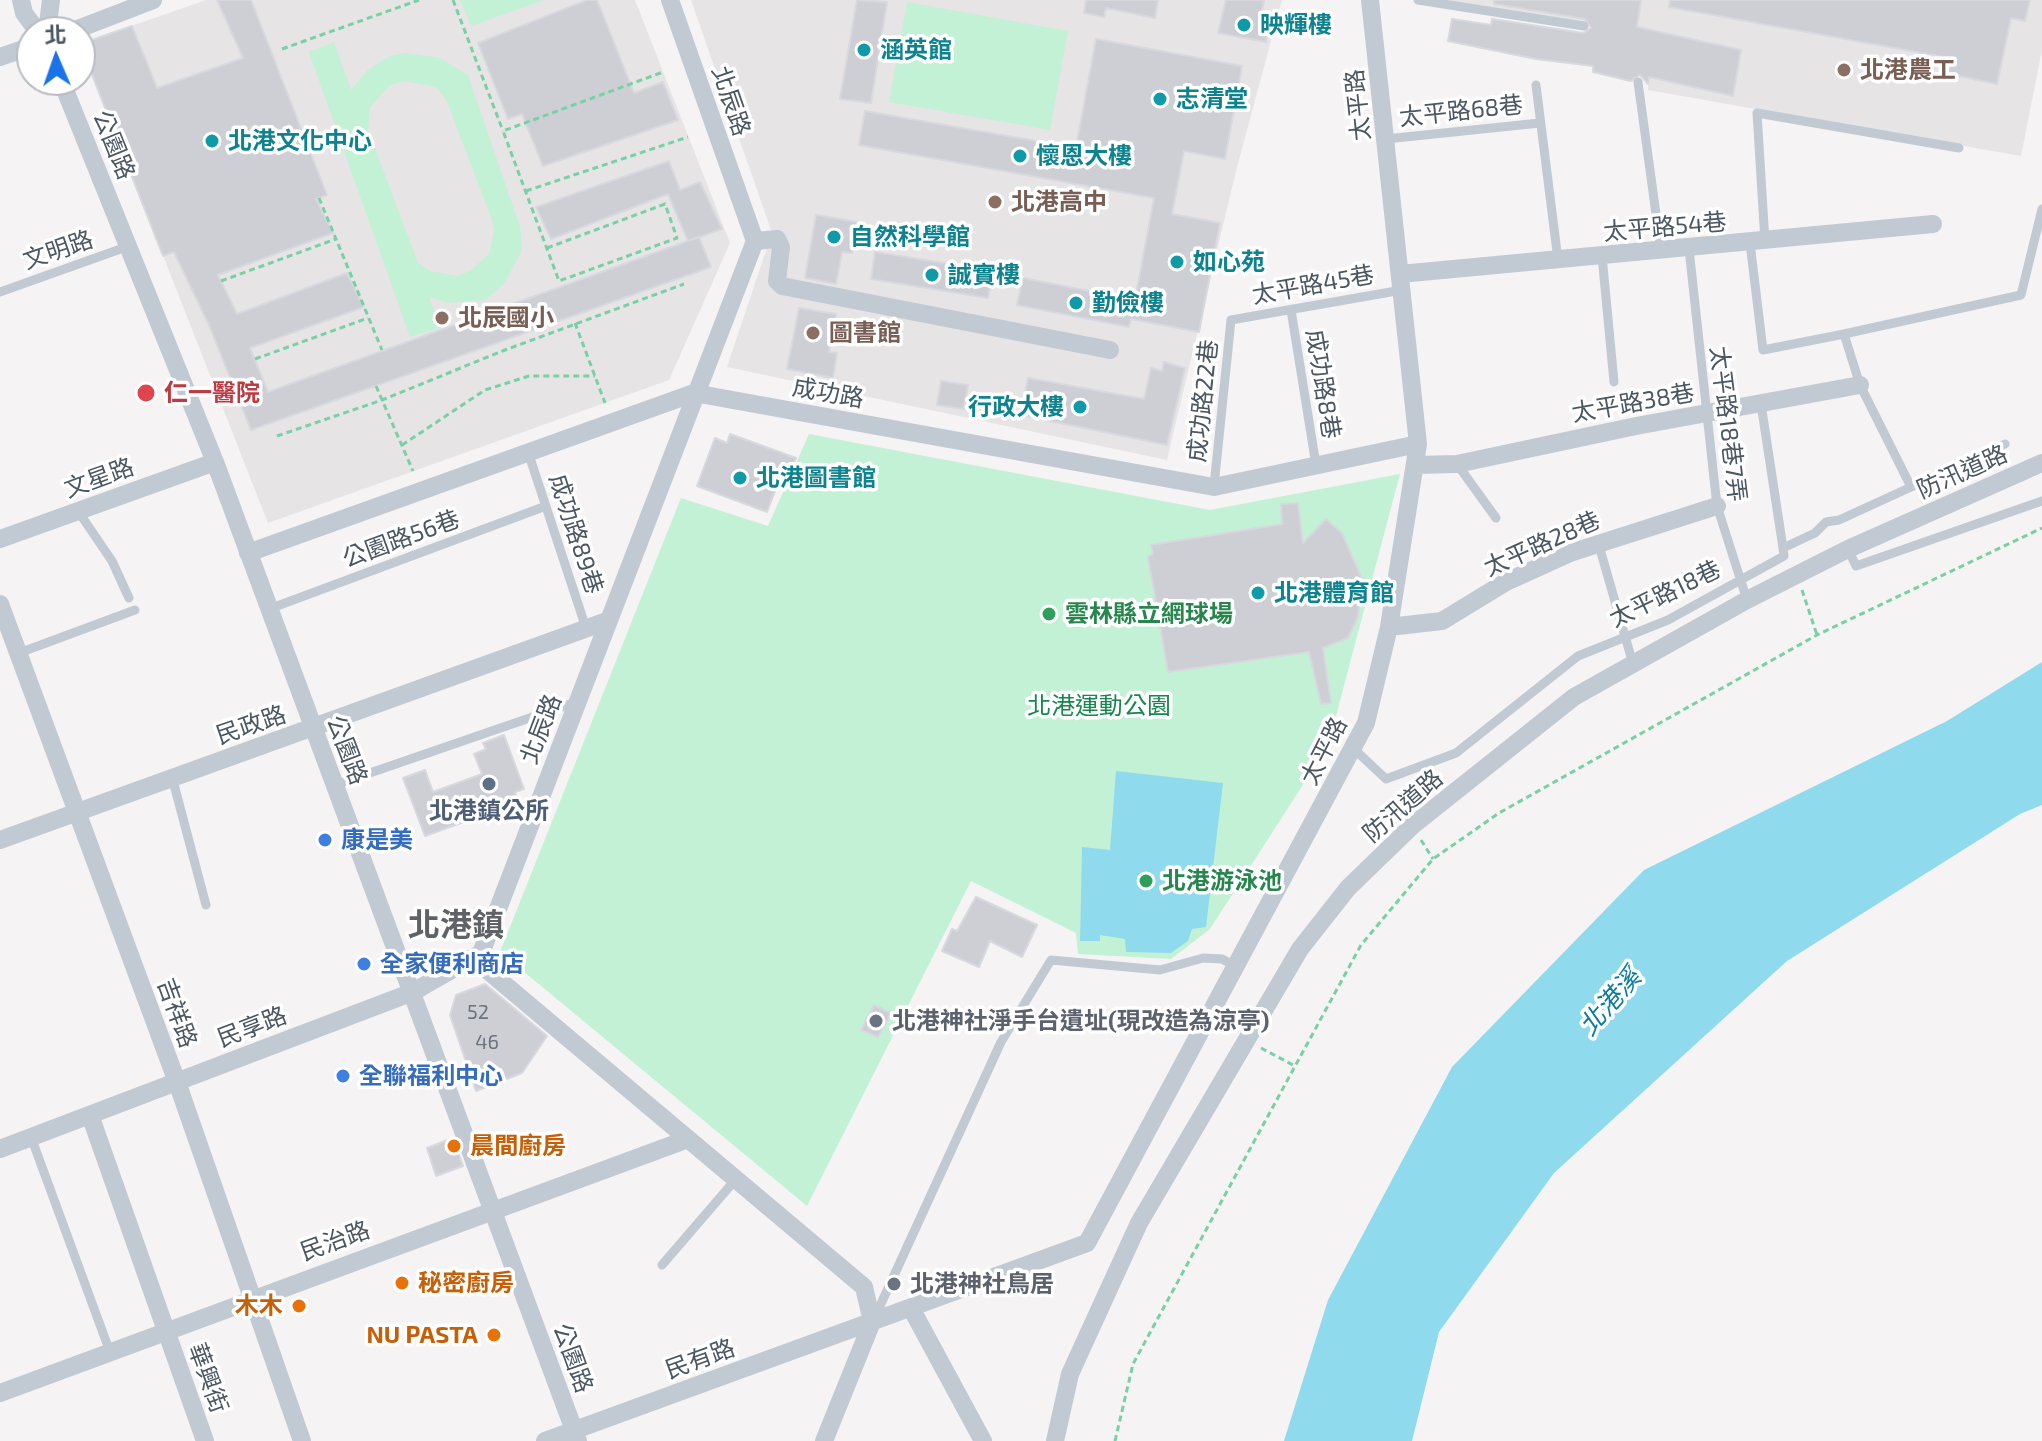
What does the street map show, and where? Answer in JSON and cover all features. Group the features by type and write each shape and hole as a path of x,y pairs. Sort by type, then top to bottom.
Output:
{"street":[{"path":"96,22 153,0"},
{"name":"北辰路","path":"473,958 481,953 755,241 670,0"},
{"name":"太平路","path":"872,1322 1087,1243 1366,723 1389,627 1418,444 1370,0"},
{"name":"公園路","path":"68,96 215,462 495,1210 574,1438"},
{"name":"太平路54巷","path":"1401,282 1558,260 1933,224"},
{"path":"755,241 777,239 781,247 777,281 782,286 1110,350"},
{"name":"太平路38巷","path":"1415,465 1457,464 1860,385"},
{"name":"成功路","path":"248,553 694,393 1214,487 1418,444"},
{"name":"文星路","path":"0,539 215,462"},
{"name":"防汛道路","path":"1055,1441 1070,1374 1139,1223 1300,949 1348,888 1412,826 1574,697 1747,600 1848,549 2042,463"},
{"name":"太平路28巷","path":"1389,627 1442,621 1506,582 1598,542 1717,506"},
{"name":"吉祥路","path":"0,604 177,1082 302,1441"},
{"name":"民政路","path":"0,840 607,621"},
{"path":"473,958 864,1287 872,1322 824,1441"},
{"name":"民享路","path":"0,1149 413,992 473,958"},
{"name":"華興街","path":"90,1115 205,1441"},
{"name":"民治路","path":"0,1393 250,1297 688,1139"},
{"path":"911,1308 983,1441"},
{"name":"民有路","path":"545,1441 574,1438 872,1322"}],"lane":[{"path":"1418,0 1584,26"},
{"path":"1638,82 1661,251"},
{"path":"1536,85 1558,260"},
{"path":"1959,148 1757,113 1763,350 2021,295 2042,209"},
{"name":"太平路68巷","path":"1386,139 1540,123"},
{"name":"文明路","path":"0,292 129,246"},
{"name":"太平路18巷7弄","path":"1689,249 1717,506 1747,600"},
{"path":"1602,256 1614,382"},
{"name":"太平路45巷","path":"1231,320 1291,310 1401,282"},
{"name":"成功路8巷","path":"1291,310 1316,465"},
{"name":"成功路22巷","path":"1214,487 1231,320"},
{"path":"1844,334 1860,385 1911,487"},
{"path":"1761,404 1783,548"},
{"name":"太平路18巷","path":"1353,748 1386,779 1456,753 1578,656 1668,620 1784,556 1783,548 1815,533 1826,522 1839,520 2005,444"},
{"name":"成功路89巷","path":"528,452 586,628"},
{"path":"1457,464 1496,518"},
{"path":"1848,549 1856,566 2042,501"},
{"name":"公園路56巷","path":"269,609 546,506"},
{"path":"78,511 112,561 129,598"},
{"path":"1598,542 1633,664"},
{"path":"19,653 135,610"},
{"path":"335,785 576,702"},
{"path":"172,777 206,905"},
{"path":"872,1322 1001,1042 1051,960 1160,970 1213,958 1237,967"},
{"path":"31,1137 110,1352"},
{"path":"662,1265 736,1179"}],"path":[{"path":"282,49 419,0"},
{"path":"453,0 559,281 677,238 665,204 547,248"},
{"path":"503,131 663,72"},
{"path":"526,191 688,137"},
{"path":"319,198 382,350"},
{"path":"221,281 336,239"},
{"path":"277,436 382,400 575,323 684,284"},
{"path":"255,359 369,318"},
{"path":"575,323 605,403"},
{"path":"402,445 485,390 529,376 595,376"},
{"path":"376,386 413,471"},
{"path":"1115,1441 1133,1364 1361,945 1433,859 1499,813 1817,635 2042,528"},
{"path":"1797,575 1817,635"},
{"path":"1412,826 1433,859"},
{"path":"1261,1048 1295,1066"}],"shaded area":[{"name":"北辰國小","path":"206,0 635,0 730,243 669,380 268,523 96,85 96,38"},
{"name":"北港高中","path":"691,0 1282,0 1236,171 1167,460 727,367 772,233"},
{"name":"北港農工","path":"1430,0 2042,0 2042,50 2021,156 1648,90 1653,37"}],"green space":[{"path":"460,0 544,0 471,26"},
{"path":"907,2 1068,31 1050,130 889,102"},
{"path":"334,42 351,90 368,70 390,56 406,53 440,58 468,75 520,227 522,250 504,284 485,300 449,303 429,297 440,328 410,337 309,52","holes":["403,81 436,87 446,99 494,231 489,254 470,271 457,276 431,271 418,263 368,130 370,107 390,85"]},
{"name":"北港運動公園","path":"809,434 1210,510 1400,474 1328,746 1210,929 1171,959 1078,954 1076,933 971,881 807,1206 500,952 681,498 768,526"}],"water":[{"name":"北港溪","path":"2042,662 2042,805 2020,814 1787,961 1554,1173 1439,1332 1412,1441 1284,1441 1328,1300 1452,1067 1644,870 1947,721"},
{"name":"北港游泳池","path":"1116,771 1223,783 1206,927 1192,929 1188,941 1171,953 1126,952 1125,939 1100,935 1100,941 1080,941 1082,847 1110,850"}],"building":[{"path":"217,0 251,0 327,195 316,199 333,233 218,275 237,314 347,273 364,307 250,348 268,392 699,237 711,267 251,430 209,325 174,252 163,256 96,85 96,38 132,26 157,88 243,58"},
{"path":"587,0 597,0 634,93 663,82 678,120 543,166 522,114 508,119 478,43"},
{"name":"涵英館","path":"857,0 887,2 871,103 840,99"},
{"path":"1086,0 1158,0 1155,18 1106,8 1104,17 1084,13"},
{"name":"映輝樓","path":"1226,0 1264,0 1261,15 1270,17 1266,42 1218,33"},
{"path":"1494,0 1641,0 1637,27 1741,50 1733,96 1649,77 1648,84 1640,75 1631,81 1593,72 1593,66 1536,59 1448,41 1452,19 1491,25 1492,19 1583,33 1591,28 1585,19 1494,4"},
{"path":"1670,0 2030,0 2025,21 2011,18 1997,84 1948,74 1950,58 1669,7"},
{"path":"1096,39 1242,66 1225,159 1184,151 1172,214 1220,223 1199,332 1131,319 1129,327 1017,305 1023,278 1135,300 1154,198 859,145 865,111 1076,148"},
{"path":"669,161 680,190 700,182 722,229 688,241 668,194 551,239 536,207"},
{"name":"自然科學館","path":"816,215 858,222 852,253 842,252 836,284 805,278"},
{"name":"誠實樓","path":"875,252 993,271 988,298 871,279"},
{"name":"圖書館","path":"799,308 836,314 829,352 837,353 833,378 787,369"},
{"name":"行政大樓","path":"1164,362 1185,368 1167,445 1021,415 1028,378 1144,399 1151,368 1162,371"},
{"path":"941,381 968,385 964,409 937,405"},
{"name":"北港圖書館","path":"730,434 796,458 791,470 784,468 767,512 697,486 715,438 727,443"},
{"name":"北港體育館","path":"1298,503 1303,543 1326,519 1342,533 1362,579 1358,617 1348,638 1323,648 1331,703 1321,704 1309,652 1168,672 1148,557 1153,554 1151,545 1282,524 1281,504"},
{"name":"北港鎮公所","path":"504,735 524,789 515,792 519,802 425,836 403,778 425,770 433,792 482,774 474,754 486,749 483,743"},
{"path":"976,897 1037,925 1022,957 990,941 979,967 942,951 952,929 957,931"},
{"path":"485,984 547,1036 522,1073 476,1091 450,1015 456,995"},
{"name":"北港神社淨手台遺址(現改造為涼亭)","path":"874,1005 891,1013 878,1037 861,1030"},
{"path":"453,1138 463,1166 436,1176 427,1148"}],"place":[{"name":"映輝樓","path":"1244,25"},
{"name":"涵英館","path":"864,50"},
{"name":"北港農工","path":"1844,70"},
{"name":"志清堂","path":"1160,99"},
{"name":"北港文化中心","path":"212,141"},
{"name":"懷恩大樓","path":"1020,156"},
{"name":"北港高中","path":"995,202"},
{"name":"自然科學館","path":"834,237"},
{"name":"如心苑","path":"1177,262"},
{"name":"誠實樓","path":"932,275"},
{"name":"勤儉樓","path":"1076,303"},
{"name":"北辰國小","path":"442,318"},
{"name":"圖書館","path":"813,333"},
{"name":"仁一醫院","path":"146,393"},
{"name":"行政大樓","path":"1080,407"},
{"name":"北港圖書館","path":"740,478"},
{"name":"北港體育館","path":"1258,593"},
{"name":"雲林縣立網球場","path":"1049,614"},
{"name":"北港鎮公所","path":"489,784"},
{"name":"康是美","path":"325,840"},
{"name":"北港游泳池","path":"1146,881"},
{"name":"全家便利商店","path":"364,964"},
{"name":"北港神社淨手台遺址(現改造為涼亭)","path":"876,1021"},
{"name":"全聯福利中心","path":"343,1076"},
{"name":"晨間廚房","path":"454,1146"},
{"name":"秘密廚房","path":"402,1283"},
{"name":"北港神社鳥居","path":"894,1284"},
{"name":"木木","path":"299,1306"},
{"name":"NU PASTA","path":"494,1335"}],"district":[{"name":"北港鎮","path":"456,925"}]}
